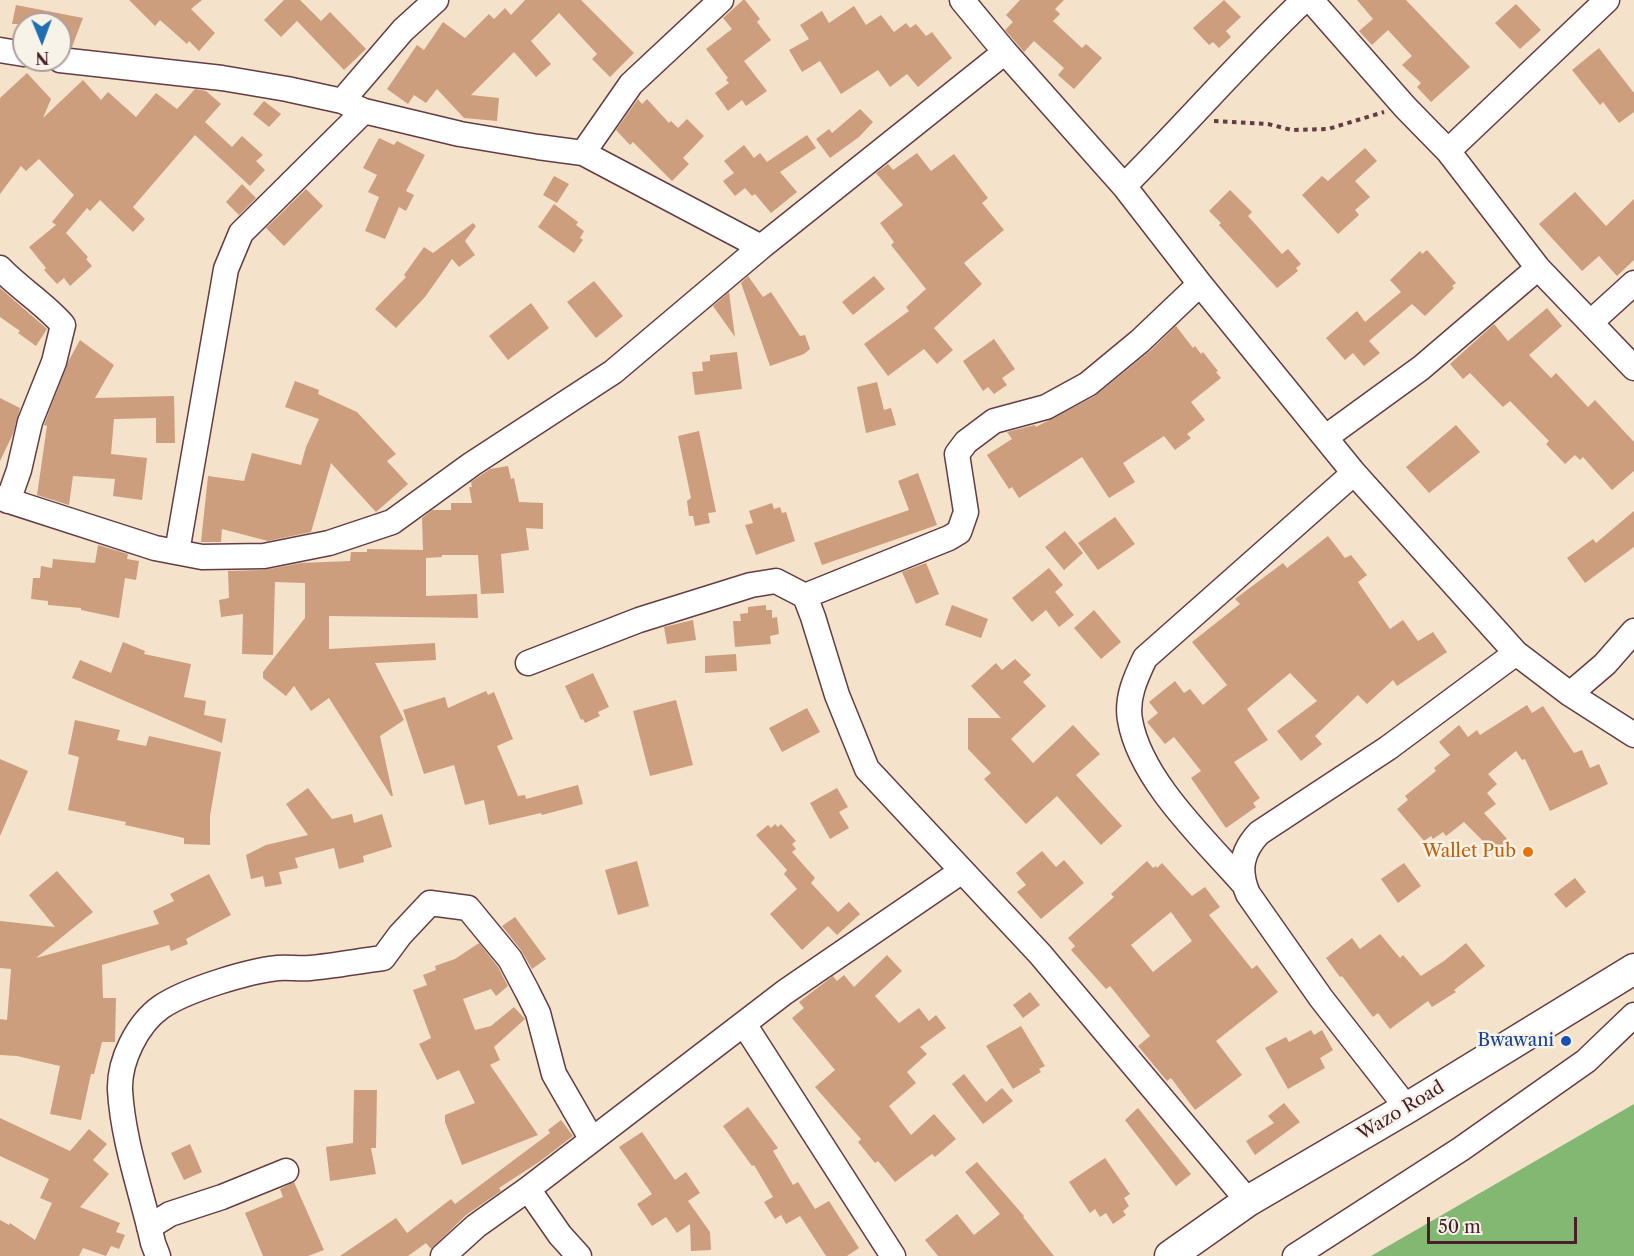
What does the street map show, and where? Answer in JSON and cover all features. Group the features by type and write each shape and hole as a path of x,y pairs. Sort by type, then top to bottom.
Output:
{"main road":[{"name":"Wazo Road","path":"1171,1256 1248,1201 1407,1108 1634,969"}],"street":[{"path":"342,101 403,30 436,0"},
{"path":"583,153 631,84 721,0"},
{"path":"963,0 1005,52 1124,186 1200,284 1354,473 1516,653 1570,694 1634,735"},
{"path":"1124,186 1188,122 1272,30 1304,0"},
{"path":"1311,0 1405,107 1448,152 1538,268 1634,368"},
{"path":"1448,152 1607,0"},
{"path":"0,268 14,282 50,309 63,325 54,362 30,423 19,470 4,499 155,548 202,557 264,556 329,543 392,522 472,464 613,372 761,247 1005,52"},
{"path":"72,61 222,78 342,101 364,111 460,134 583,153 761,247"},
{"path":"177,552 226,269 241,232 364,111"},
{"path":"1326,437 1421,368 1538,268"},
{"path":"1591,322 1634,283"},
{"path":"805,596 959,532 966,512 957,454 966,442 994,421 1047,407 1088,384 1140,341 1200,284"},
{"path":"1354,473 1145,658 1132,686 1130,719 1144,763 1185,818 1242,882 1321,998 1407,1108"},
{"path":"528,663 639,620 751,585 776,581 805,596 837,695 867,769 1040,954 1248,1201"},
{"path":"1570,694 1605,664 1634,631"},
{"path":"1242,882 1241,868 1244,855 1250,843 1259,833 1388,748 1516,653"},
{"path":"443,1256 476,1226 528,1189 785,992 962,871"},
{"path":"158,1256 125,1130 120,1088 125,1059 136,1033 160,1007 203,987 259,971 278,968 308,968 383,958 400,935 430,903 468,908 510,959 538,1013 554,1074 592,1140"},
{"path":"1295,1256 1461,1149 1586,1061 1634,1016"},
{"path":"744,1024 893,1256"},
{"path":"149,1227 170,1214 222,1197 286,1171"},
{"path":"528,1189 560,1235 579,1256"}],"path":[{"path":"1188,122 1232,121 1268,124 1292,130 1328,129 1405,107"}],"green space":[{"path":"1634,1104 1634,1256 1371,1256"}],"building":[{"path":"129,0 202,0 191,9 215,33 199,51 189,41 187,44 160,20 155,26"},
{"path":"284,0 300,0 321,21 330,12 366,49 344,70 297,21 281,37 264,20"},
{"path":"525,0 581,0 634,53 610,77 592,59 597,54 559,13 531,41 551,64 536,77 514,52 471,95 499,98 497,121 464,118 437,89 426,103 414,95 408,104 387,89 417,45 424,50 443,22 465,38 489,14 494,19 505,8 511,15"},
{"path":"743,0 760,19 757,22 771,40 744,61 767,91 746,106 742,100 728,111 715,93 729,83 726,80 728,78 706,49 732,29 723,18"},
{"path":"1020,0 1064,0 1055,9 1060,14 1053,21 1082,48 1086,44 1102,58 1074,89 1058,75 1064,68 1034,41 1024,52 1005,30 1013,22 1006,15"},
{"path":"1224,0 1241,17 1226,31 1231,37 1219,48 1213,42 1209,45 1193,28"},
{"path":"1357,0 1406,0 1470,67 1431,102 1417,87 1421,83 1402,65 1412,56 1388,30 1372,45 1359,31 1373,19"},
{"path":"1516,4 1541,30 1520,49 1495,23"},
{"path":"16,5 52,12 15,12"},
{"path":"854,6 866,25 881,15 894,32 906,23 910,28 916,24 926,36 932,32 952,58 918,87 907,74 890,87 878,70 841,94 820,61 802,72 789,50 809,39 800,25 822,11 829,23"},
{"path":"72,16 83,18 72,47"},
{"path":"1599,48 1634,93 1634,112 1619,123 1603,102 1600,105 1572,70"},
{"path":"27,73 51,99 43,118 83,80 101,100 108,92 136,117 156,93 177,109 195,89 206,91 221,104 205,122 232,147 242,136 263,155 256,161 265,170 250,186 195,135 133,207 145,219 133,232 100,200 90,211 87,208 66,233 88,257 86,259 92,266 70,286 64,278 57,284 44,270 46,268 29,247 56,225 52,222 74,195 39,159 26,171 21,166 0,194 0,98"},
{"path":"638,99 642,104 647,99 669,123 671,121 678,128 687,119 704,136 683,158 689,164 672,181 633,142 630,145 616,130"},
{"path":"264,101 281,114 269,127 253,114"},
{"path":"860,109 873,122 859,137 830,158 816,139 829,129 832,133"},
{"path":"807,135 816,148 780,172 797,192 771,213 755,194 752,196 745,188 735,196 723,181 734,173 724,161 744,145 754,158 760,153 767,162"},
{"path":"379,138 394,145 397,141 425,155 406,191 414,195 406,211 399,207 385,239 365,231 379,197 368,192 377,175 363,168"},
{"path":"1365,148 1377,161 1355,181 1370,197 1355,210 1359,215 1338,234 1302,195 1322,176 1328,181"},
{"path":"917,153 931,171 954,154 988,198 982,203 1004,230 964,263 982,284 934,328 953,350 937,364 924,349 888,376 864,344 909,311 906,307 926,289 891,245 894,242 880,223 903,205 876,173 888,164 893,170"},
{"path":"554,176 569,184 557,203 543,195"},
{"path":"242,184 256,198 239,215 226,202"},
{"path":"306,189 323,206 284,246 266,228"},
{"path":"1230,190 1252,212 1248,216 1282,254 1288,249 1301,264 1296,268 1298,271 1277,288 1209,211"},
{"path":"1575,192 1606,226 1634,199 1634,260 1617,276 1599,256 1582,271 1539,224"},
{"path":"554,204 578,222 576,225 584,231 580,238 583,240 574,253 538,227"},
{"path":"473,223 476,226 465,241 475,255 459,267 452,259 425,297 396,328 375,309 406,277 404,275 424,247 433,253"},
{"path":"1427,250 1456,283 1452,286 1454,288 1425,316 1412,304 1369,341 1380,353 1364,366 1353,353 1345,360 1326,338 1357,311 1365,322 1401,292 1390,280 1420,251 1422,254"},
{"path":"748,276 763,297 771,292 800,336 805,335 810,349 804,354 770,366 741,283"},
{"path":"874,276 885,289 853,315 842,302"},
{"path":"594,281 623,316 596,338 567,302"},
{"path":"0,288 47,329 36,346 0,317"},
{"path":"729,292 735,337 713,306"},
{"path":"531,303 549,328 508,360 489,336"},
{"path":"1547,308 1562,326 1529,355 1551,378 1556,373 1588,407 1595,400 1634,442 1634,471 1612,490 1583,457 1580,460 1575,455 1565,464 1546,444 1549,441 1510,401 1503,407 1470,373 1463,379 1450,364 1494,324 1508,341"},
{"path":"1176,326 1193,348 1195,346 1201,354 1203,352 1221,378 1191,402 1205,420 1187,434 1191,438 1175,450 1164,436 1123,463 1135,482 1109,498 1082,457 1019,498 1012,487 1009,489 987,455 1012,439 1007,432 1035,425 1036,427 1095,396 1150,351"},
{"path":"994,339 1015,369 1002,378 1007,385 994,394 988,387 983,391 963,361"},
{"path":"80,340 114,365 95,398 174,396 175,443 156,443 156,418 114,419 111,454 147,458 142,500 113,496 115,479 73,476 69,505 37,495 47,426 44,425 69,360"},
{"path":"737,352 742,389 695,395 692,372 703,371 702,362 710,361 710,355"},
{"path":"295,381 319,390 318,394 357,412 396,454 387,461 408,484 376,512 331,463 311,532 268,541 222,529 221,542 201,542 208,476 244,481 252,453 301,465 306,447 319,419 285,407"},
{"path":"877,382 884,410 891,408 896,425 866,433 857,387"},
{"path":"0,398 20,408 13,434 0,461"},
{"path":"1456,425 1480,452 1429,493 1406,467"},
{"path":"699,431 716,512 708,513 710,523 695,526 693,516 689,516 687,501 691,498 678,436"},
{"path":"508,466 511,479 514,478 519,502 543,503 543,529 526,528 529,550 501,554 504,593 481,594 478,555 442,555 442,557 426,558 426,596 477,594 478,618 329,616 329,649 435,643 436,660 375,663 404,720 380,736 393,796 391,796 329,698 311,711 294,686 286,696 263,678 263,672 305,618 305,583 275,582 273,655 242,654 243,614 221,617 219,600 229,598 228,571 264,570 301,563 350,561 351,552 367,552 367,549 423,550 422,518 432,510 451,510 451,503 472,503 469,487 472,487 471,482 490,469"},
{"path":"918,473 937,525 822,565 814,543 909,510 898,481"},
{"path":"772,503 774,509 780,507 782,513 786,512 795,541 756,555 745,525 753,523 749,511"},
{"path":"1634,511 1634,547 1585,583 1567,558 1593,539 1596,543"},
{"path":"1115,517 1135,544 1098,570 1078,543"},
{"path":"1065,531 1083,553 1064,570 1045,547"},
{"path":"1328,536 1345,558 1351,555 1367,575 1358,582 1390,629 1403,620 1418,641 1433,632 1447,652 1397,686 1393,680 1367,704 1358,695 1315,736 1322,744 1301,761 1277,731 1317,701 1290,673 1247,709 1268,740 1234,762 1260,798 1253,803 1256,807 1226,828 1191,778 1201,771 1174,737 1165,744 1147,722 1158,713 1149,702 1175,681 1184,693 1190,689 1203,705 1227,685 1192,642 1240,604 1235,599 1283,563 1287,568"},
{"path":"98,545 128,554 127,559 139,561 136,580 125,578 119,618 81,610 81,608 48,605 48,601 31,599 33,578 40,578 41,566 52,568 53,559 95,563"},
{"path":"926,563 939,594 916,604 902,572"},
{"path":"1049,568 1063,585 1055,592 1074,615 1059,627 1046,610 1032,622 1012,598"},
{"path":"766,605 766,610 772,610 772,618 777,617 779,634 770,636 771,644 735,647 733,621 741,621 740,614 748,613 748,607"},
{"path":"952,605 988,619 981,638 945,625"},
{"path":"1094,610 1121,642 1101,659 1074,628"},
{"path":"693,620 696,640 667,644 664,627"},
{"path":"123,642 145,651 144,654 191,664 184,697 206,701 204,715 226,719 222,743 72,678 80,660 111,673"},
{"path":"736,654 737,671 705,673 705,656"},
{"path":"1015,659 1031,675 1023,682 1046,706 1011,739 1033,763 1073,725 1100,754 1076,775 1122,826 1101,845 1057,796 1026,824 984,779 991,773 968,749 968,718 1001,718 971,686 996,663 1002,670"},
{"path":"593,673 609,707 598,712 600,716 585,723 583,719 581,720 565,686"},
{"path":"486,691 488,695 494,692 513,739 497,746 518,796 525,795 526,799 578,785 583,804 489,825 484,800 465,805 454,765 424,774 403,710 445,697 448,708"},
{"path":"676,700 693,765 650,776 633,711"},
{"path":"1527,705 1532,713 1543,706 1574,753 1582,750 1590,768 1599,764 1608,784 1550,811 1525,759 1522,760 1516,751 1488,774 1497,784 1487,793 1496,804 1484,813 1509,841 1495,853 1464,822 1446,836 1443,832 1433,839 1431,836 1424,841 1397,809 1408,800 1405,796 1436,771 1434,768 1450,755 1439,742 1459,725 1468,737 1477,730 1480,735"},
{"path":"807,708 820,732 782,752 769,728"},
{"path":"75,720 120,730 117,740 146,746 149,736 221,752 210,816 210,845 184,844 184,838 125,825 126,822 68,810 79,757 68,754"},
{"path":"0,759 28,771 0,836"},
{"path":"308,788 332,819 352,814 354,823 382,814 392,847 363,856 364,862 339,869 334,848 295,858 298,868 279,872 282,884 265,887 263,876 251,879 246,855 266,845 308,835 286,804"},
{"path":"837,788 848,807 839,812 849,828 830,839 810,803"},
{"path":"775,824 778,827 781,824 796,841 792,844 796,849 792,852 815,878 811,883 838,912 849,902 860,914 837,935 828,926 802,950 770,914 797,889 784,874 787,870 756,835 768,825 771,828"},
{"path":"1042,851 1056,867 1064,860 1084,883 1041,919 1017,892 1026,885 1016,873"},
{"path":"637,861 649,906 618,915 605,870"},
{"path":"1147,861 1153,868 1156,866 1157,868 1162,863 1192,896 1205,887 1220,907 1209,915 1252,969 1257,965 1278,992 1216,1041 1242,1075 1195,1110 1171,1078 1167,1081 1138,1046 1150,1036 1110,986 1106,989 1071,950 1075,946 1068,938 1114,897 1111,894","holes":["1171,912 1192,941 1153,972 1131,945"]},
{"path":"1404,863 1421,886 1398,903 1381,879"},
{"path":"57,871 93,912 36,958 159,924 153,911 174,901 170,894 209,874 231,915 186,939 188,944 171,951 169,945 102,965 103,998 116,998 115,1042 102,1042 94,1074 91,1074 81,1120 50,1114 60,1066 17,1056 0,1055 0,1019 7,1020 11,969 0,968 0,921 55,927 29,895"},
{"path":"1575,878 1586,892 1566,908 1554,894"},
{"path":"515,917 546,959 532,969 521,950 502,926"},
{"path":"1380,934 1400,958 1403,955 1421,976 1466,943 1485,966 1454,990 1456,992 1432,1007 1428,1001 1390,1029 1378,1013 1373,1017 1326,958 1352,938 1360,949"},
{"path":"479,943 498,967 508,986 496,996 491,989 463,999 475,1030 491,1026 514,1007 525,1019 494,1047 500,1060 490,1065 538,1135 462,1165 445,1122 445,1115 475,1103 459,1070 437,1080 419,1044 431,1038 413,990 427,985 423,975 436,970 435,966 455,959"},
{"path":"887,955 902,971 875,996 899,1023 919,1008 929,1021 936,1015 946,1028 920,1047 927,1054 907,1072 916,1083 889,1106 911,1135 934,1114 956,1139 935,1157 932,1154 895,1182 878,1161 875,1163 858,1142 861,1139 815,1087 835,1070 792,1018 804,1008 799,1002 833,976 837,981 844,975 854,987"},
{"path":"1030,992 1040,1005 1023,1018 1013,1005"},
{"path":"1021,1026 1045,1066 1039,1069 1041,1072 1013,1089 986,1046"},
{"path":"1311,1030 1314,1035 1322,1030 1333,1050 1320,1058 1325,1068 1288,1089 1265,1048 1286,1037 1289,1042"},
{"path":"964,1074 986,1102 1002,1088 1013,1101 983,1124 952,1084"},
{"path":"354,1090 377,1090 376,1148 371,1148 376,1174 330,1181 326,1147 353,1143"},
{"path":"1284,1103 1300,1122 1255,1155 1246,1141 1274,1123 1268,1116"},
{"path":"748,1107 778,1148 773,1151 793,1185 798,1182 815,1209 829,1201 859,1248 847,1256 826,1256 800,1216 786,1224 781,1215 775,1219 764,1202 773,1197 754,1165 752,1166 723,1126"},
{"path":"1138,1108 1191,1174 1176,1186 1125,1120"},
{"path":"0,1118 70,1151 89,1129 107,1144 93,1160 109,1174 80,1207 120,1223 116,1232 125,1235 119,1249 111,1246 106,1256 83,1248 79,1256 0,1256 0,1220 9,1225 10,1223 35,1240 52,1203 40,1198 49,1179 0,1156"},
{"path":"561,1120 573,1136 499,1188 501,1191 466,1215 431,1249 426,1243 408,1256 340,1256 396,1218 407,1233 451,1199 455,1204 550,1133 548,1130"},
{"path":"642,1132 675,1180 686,1172 700,1193 688,1201 710,1232 711,1250 691,1251 690,1224 677,1233 666,1217 652,1226 637,1204 652,1194 619,1147"},
{"path":"190,1144 202,1172 184,1180 171,1153"},
{"path":"1105,1158 1130,1194 1124,1198 1129,1206 1123,1211 1126,1215 1113,1224 1106,1213 1100,1217 1095,1209 1090,1213 1069,1182"},
{"path":"977,1162 1024,1216 1054,1256 938,1256 925,1240 957,1214 974,1235 1000,1214 965,1172"},
{"path":"294,1182 324,1250 308,1256 263,1256 245,1213 283,1197 280,1189"}],"place":[{"name":"Wallet Pub","path":"1528,852"},
{"name":"Bwawani","path":"1566,1041"}]}
